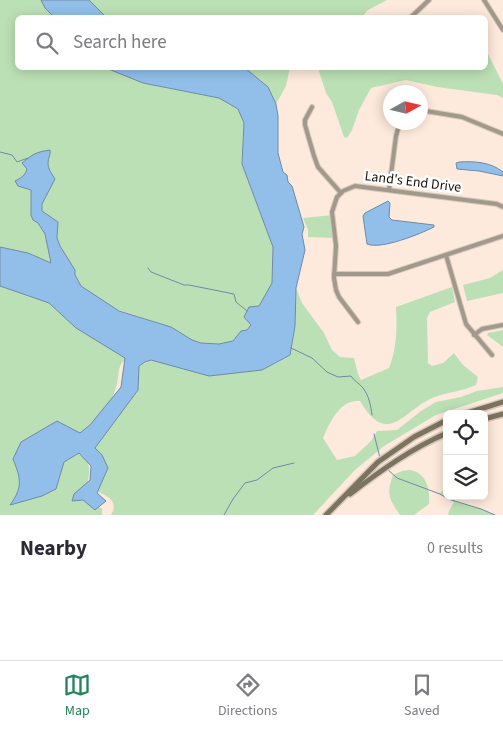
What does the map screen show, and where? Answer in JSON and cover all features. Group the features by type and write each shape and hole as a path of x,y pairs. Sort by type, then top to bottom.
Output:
{"main road":[{"path":"477,410 503,402"},
{"path":"488,418 503,414"},
{"path":"326,515 378,462 414,437 443,422"},
{"path":"334,507 375,474 409,452 443,435"}],"street":[{"path":"413,15 429,0"},
{"path":"484,0 503,30"},
{"path":"312,107 305,120 305,125 314,156 318,167 341,193 333,205 332,212 336,246 334,274 336,290 338,297 358,322"},
{"path":"428,111 462,117 503,134"},
{"path":"390,190 398,130"},
{"name":"Land's End Drive","path":"341,193 355,186 497,204 503,207"},
{"path":"334,274 388,274 503,236"},
{"path":"446,255 466,324 492,355"},
{"path":"474,335 482,329 503,325"}],"green space":[{"path":"0,0 41,0 45,8 52,15 15,15 15,70 111,70 143,83 219,98 238,109 244,123 242,164 273,247 272,283 251,326 247,330 241,331 233,342 219,344 201,343 192,340 171,327 112,308 28,253 0,247"},
{"path":"89,0 387,0 368,10 364,15 104,15"},
{"path":"488,54 503,84 503,98 497,95 437,87 406,80 371,88 347,138 344,137 332,102 326,93 319,70 488,70"},
{"path":"247,70 290,70 286,86 276,104 268,87"},
{"path":"333,215 335,238 308,237 308,230 303,218"},
{"path":"0,269 128,357 119,369 117,384 110,403 77,452 87,460 89,465 89,478 84,496 102,509 102,515 0,515"},
{"path":"503,270 503,293 467,301 463,285 490,278"},
{"path":"452,287 455,302 430,312 427,318 428,363 432,366 443,363 454,353 463,365 478,377 476,385 435,397 424,402 397,422 388,424 380,423 370,415 360,401 353,401 347,404 337,413 323,438 337,460 355,456 371,441 377,431 397,430 436,402 461,397 477,391 503,387 503,393 451,410 443,410 443,413 384,446 355,470 313,515 111,515 113,503 108,497 96,491 91,443 138,389 139,366 151,360 262,370 290,355 295,326 296,288 302,303 324,333 332,350 340,357 354,358 361,380 389,368 396,338 396,307"},
{"path":"503,330 503,347 487,335 488,333"},
{"path":"410,470 424,478 429,493 429,504 414,515 400,515 391,500 390,487 393,475"},
{"path":"450,500 495,515 448,515 454,502"}],"water":[{"path":"41,0 89,0 104,15 52,15 45,8"},
{"path":"111,70 247,70 268,87 276,104 278,116 278,153 283,172 287,175 288,182 292,186 304,227 302,234 305,250 296,288 295,326 290,355 262,370 209,376 151,360 145,362 139,366 138,390 95,448 102,455 108,468 97,493 106,501 95,510 83,500 72,501 74,494 90,480 91,466 79,453 64,462 56,489 42,496 10,505 19,488 18,472 13,459 21,442 57,421 80,433 90,425 121,387 125,358 76,328 49,303 0,286 0,247 28,253 51,263 45,234 31,215 31,190 18,186 15,181 22,177 26,171 27,169 22,163 29,157 50,150 48,165 55,179 42,204 42,211 58,222 57,238 75,270 75,275 81,286 119,311 171,327 192,340 201,343 219,344 233,341 241,331 247,330 251,325 244,317 249,307 259,306 272,283 273,247 242,164 244,123 238,109 219,98 143,83"},
{"path":"456,163 488,164 503,172 503,176 457,169"},
{"path":"388,201 390,203 389,217 392,220 434,225 434,227 391,243 381,245 367,244 363,216 365,213"}],"waterway":[{"path":"0,152 12,155 17,162 28,158"},
{"path":"148,268 151,272 184,285 234,294 236,302 247,311"},
{"path":"291,348 312,358 327,372 338,377 351,376 365,391 372,415"},
{"path":"374,434 380,458"},
{"path":"224,515 245,483 257,480 273,468 294,463"},
{"path":"387,469 397,478 440,494 448,499 495,515"}]}
